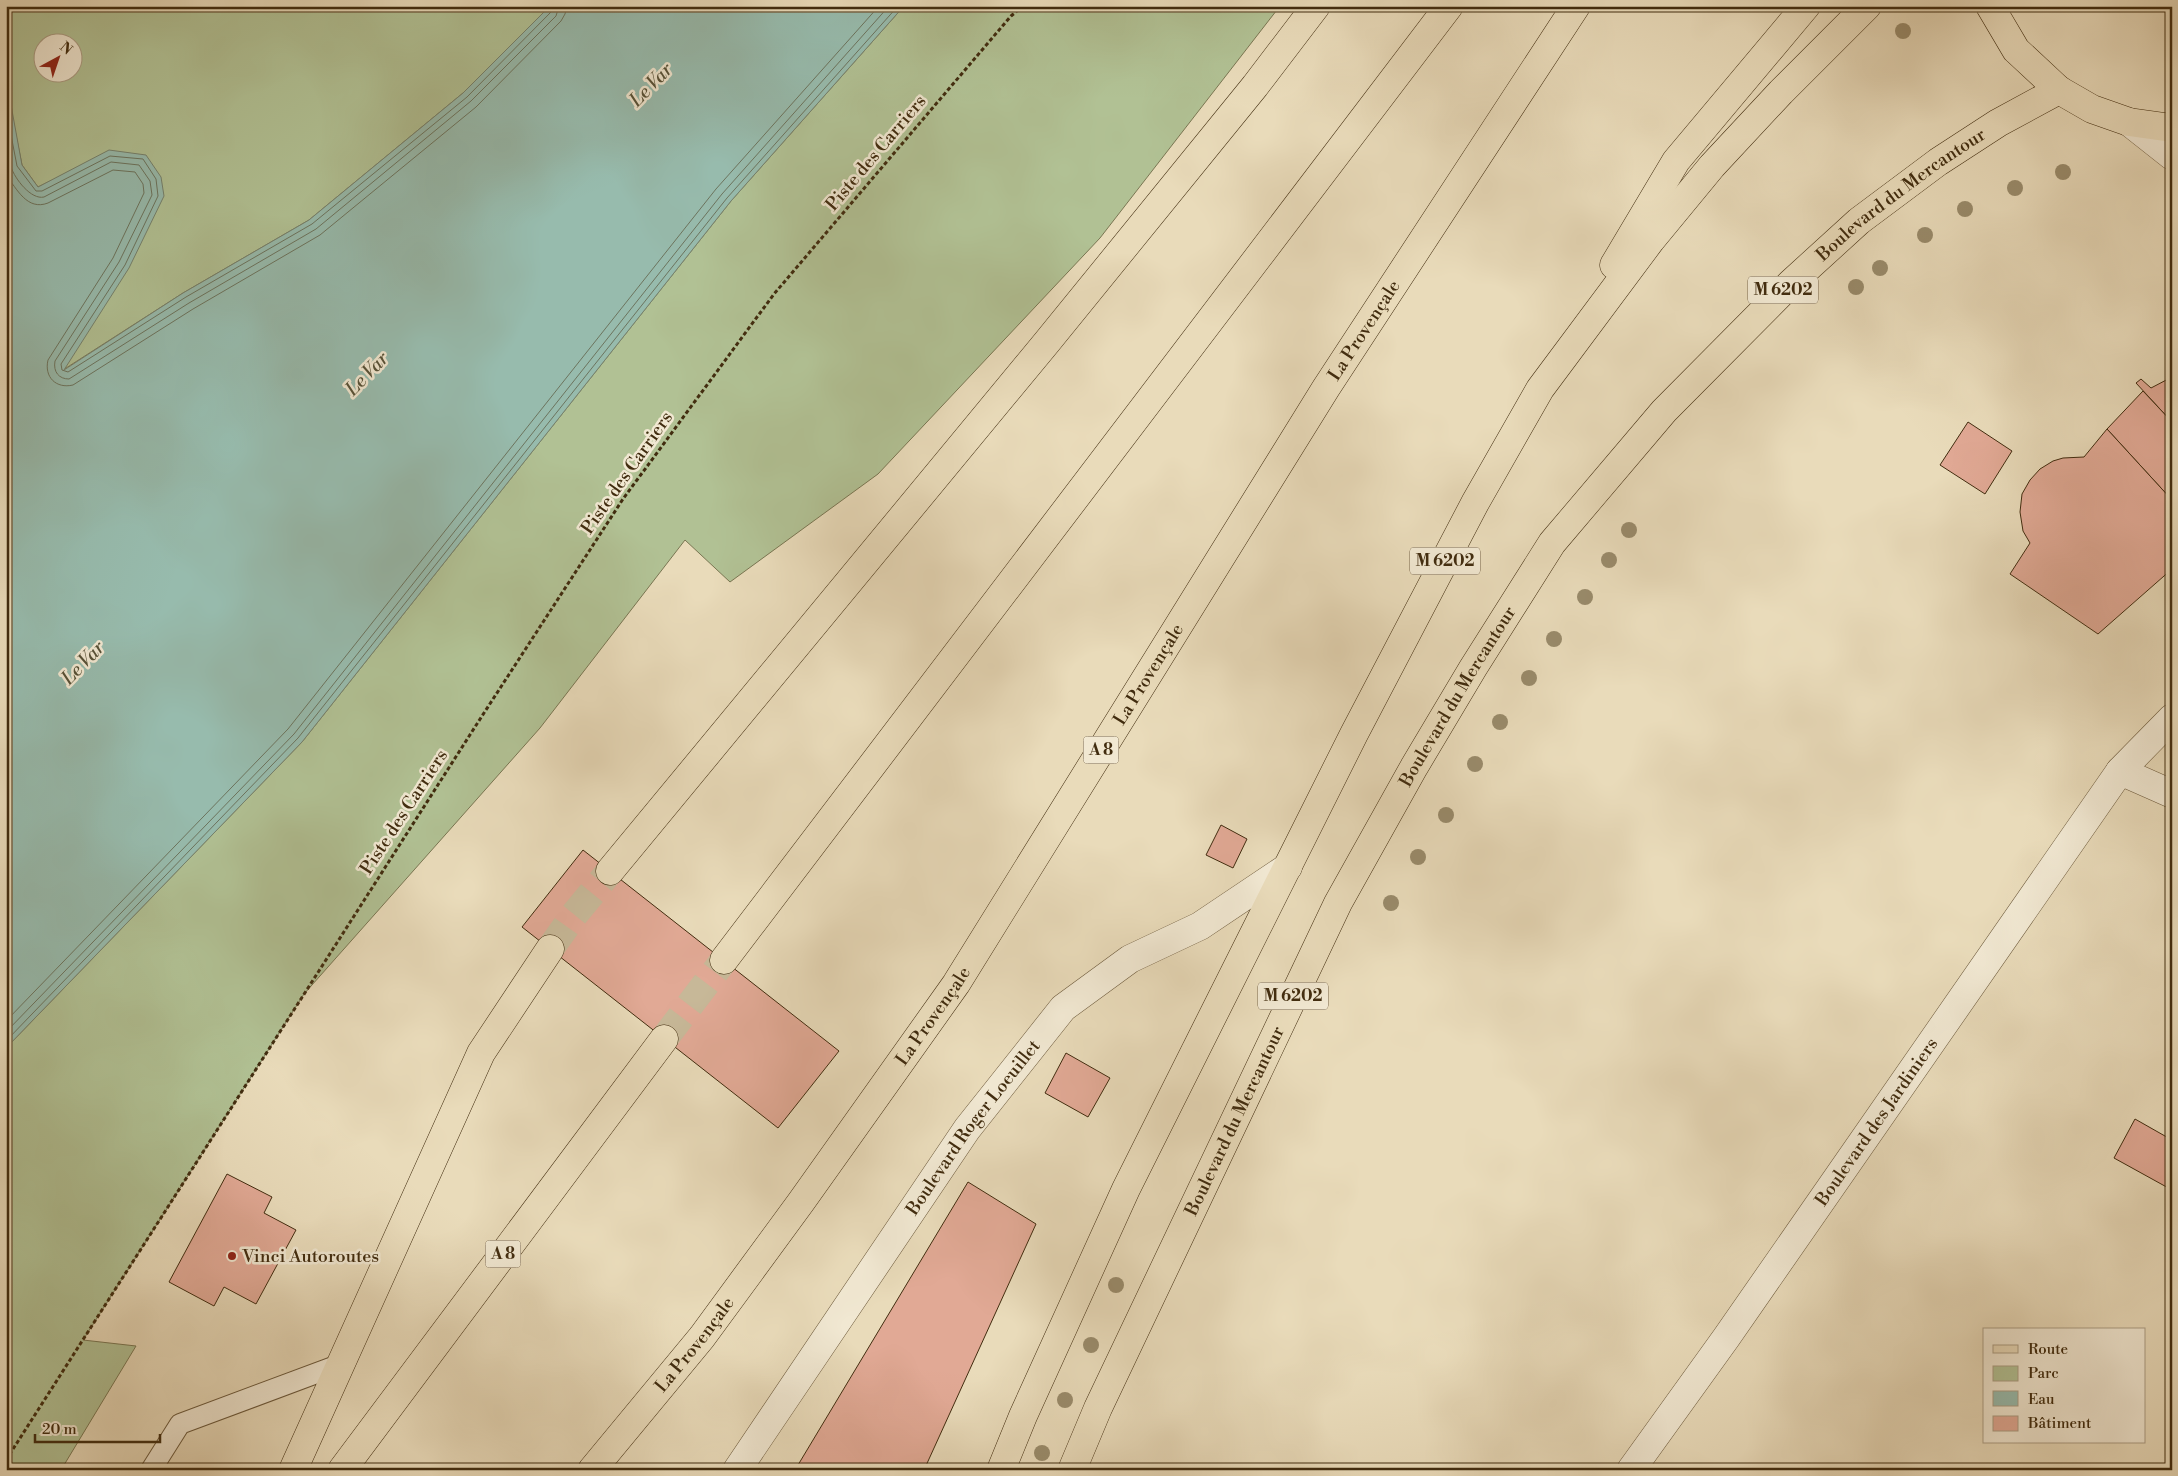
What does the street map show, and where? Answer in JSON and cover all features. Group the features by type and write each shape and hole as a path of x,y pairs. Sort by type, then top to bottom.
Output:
{"main road":[{"path":"610,871 1047,342 1255,86 1316,6"},
{"path":"724,960 1449,6"},
{"name":"La Provençale","path":"592,1470 702,1337 807,1194 956,984 1326,388 1576,6"},
{"name":"M 6202","path":"1001,1470 1023,1416 1126,1189 1354,734 1474,503 1676,161 1806,6"},
{"name":"M 6202","path":"1540,389 1651,240 1712,166 1781,92 1867,6"},
{"path":"1990,6 2016,50 2059,90 2092,109 2129,122 2172,128"},
{"name":"Boulevard du Mercantour","path":"1072,1470 1098,1408 1338,903 1434,734 1503,619 1552,543 1664,411 1790,283 1859,221 1938,162 1998,123 2059,90"},
{"path":"293,1470 481,1053 550,949"},
{"name":"A 8","path":"342,1470 664,1039"}],"street":[{"path":"2129,122 2172,156"},
{"name":"Boulevard des Jardiniers","path":"1631,1470 1726,1338 2120,771 2172,718"},
{"path":"2120,771 2172,794"},
{"name":"Boulevard Roger Loeuillet","path":"737,1470 967,1128 1063,1008 1130,959 1200,926 1288,867"}],"lane":[{"path":"151,1470 180,1424 341,1364"}],"path":[{"name":"Piste des Carriers","path":"6,1460 623,499 774,294 1011,16 1023,6"}],"green space":[{"path":"6,6 550,6 463,93 309,220 183,293 63,370 94,319 69,172 38,187 22,165 8,95 6,98"},
{"path":"904,6 1280,6 1100,238 878,474 730,582 685,540 540,728 304,994 83,1340 136,1346 61,1470 6,1470 6,1048 302,742 731,201"}],"water":[{"name":"Le Var","path":"550,6 904,6 731,201 302,742 6,1048 6,98 9,94 22,165 38,187 109,150 146,155 161,177 164,196 129,268 64,370 183,293 309,220 463,93"}],"building":[{"path":"2172,377 2172,422 2136,383 2141,379 2151,388"},
{"path":"2143,391 2172,422 2172,500 2107,429"},
{"path":"1968,422 2012,451 1985,494 1940,465"},
{"path":"2107,429 2172,500 2172,569 2098,634 2010,574 2030,543 2023,531 2020,512 2022,494 2030,480 2040,469 2053,461 2063,458 2084,457"},
{"path":"1221,825 1247,839 1233,868 1206,855"},
{"path":"583,850 839,1051 778,1128 522,927"},
{"path":"1066,1053 1110,1078 1088,1117 1045,1093"},
{"path":"2135,1119 2172,1140 2172,1190 2114,1158"},
{"name":"Vinci Autoroutes","path":"227,1174 272,1197 264,1213 296,1230 256,1304 224,1287 214,1306 169,1282"},
{"path":"968,1182 1036,1224 924,1470 795,1470"}],"tunnel":[{"path":"550,949 574,915 610,871"},
{"path":"664,1039 724,960"}],"place":[{"name":"Vinci Autoroutes","path":"232,1256"}]}
